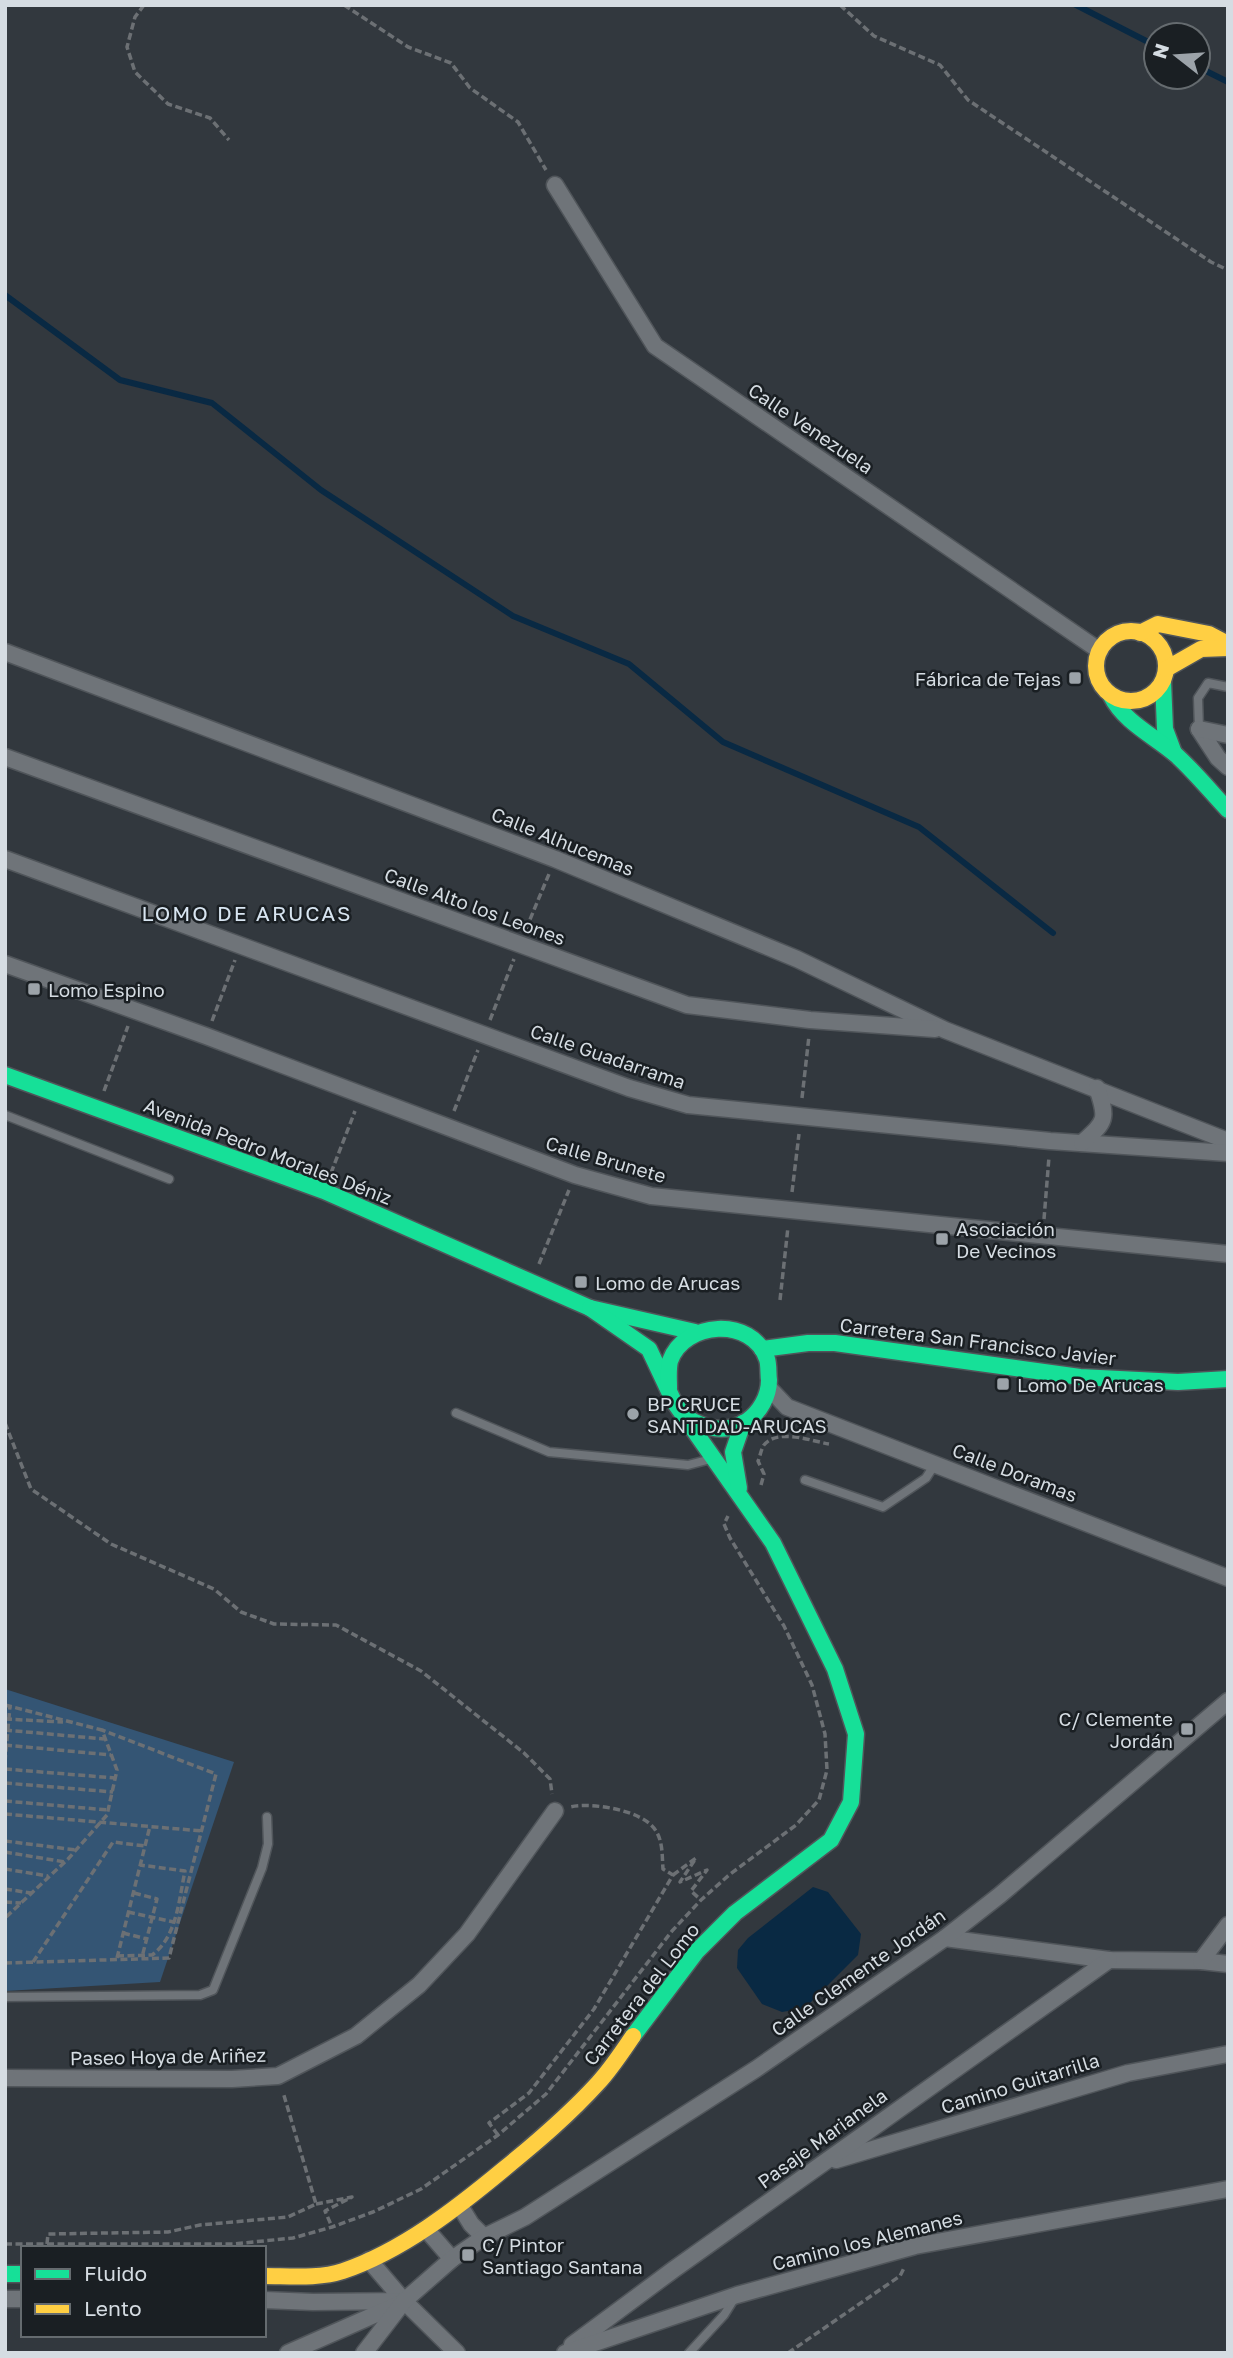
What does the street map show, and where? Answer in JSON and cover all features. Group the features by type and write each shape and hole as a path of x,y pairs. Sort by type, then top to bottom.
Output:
{"main road":[{"path":"1140,633 1157,624 1209,634 1228,646"},
{"path":"1174,753 1165,729 1164,675 1164,657 1160,646 1151,638 1128,631 1107,641 1100,651 1096,663 1102,686 1111,695 1134,701 1146,698 1156,691 1164,675 1201,649 1228,646"},
{"path":"1111,695 1116,706 1158,743 1174,753 1228,810"},
{"name":"Avenida Pedro Morales Déniz","path":"5,1075 324,1191 590,1308"},
{"path":"590,1308 695,1332"},
{"name":"Carretera del Lomo","path":"266,2276 341,2272 426,2229 460,2206 552,2130 590,2091 697,1951 735,1913 831,1840 851,1802 856,1734 835,1669 773,1543 679,1409 649,1349 590,1308"},
{"path":"743,1498 733,1452 749,1419 764,1402 770,1380 762,1349 752,1338 732,1328 709,1328 695,1332 682,1342 669,1364 667,1379 679,1409 697,1424 712,1429 728,1429 749,1419"},
{"path":"770,1380 808,1343"},
{"name":"Carretera San Francisco Javier","path":"762,1349 808,1343 859,1346 1093,1379 1155,1382 1228,1380"}],"street":[{"name":"Calle Venezuela","path":"555,185 655,346 1100,651"},
{"name":"Calle Alhucemas","path":"5,652 555,859 797,959 945,1030 1228,1141"},
{"path":"1199,729 1228,735"},
{"path":"1199,729 1218,758 1228,767"},
{"name":"Calle Alto los Leones","path":"5,757 687,1005 810,1020 945,1030"},
{"name":"Calle Guadarrama","path":"5,859 629,1088 688,1105 1050,1141 1228,1153"},
{"name":"Calle Brunete","path":"5,964 206,1036 575,1175 651,1196 1228,1254"},
{"path":"1082,1143 1101,1126 1105,1111 1097,1088"},
{"path":"749,1419 787,1407 770,1380"},
{"name":"Calle Doramas","path":"787,1407 1228,1578"},
{"name":"Calle Clemente Jordán","path":"364,2353 404,2301 452,2259 484,2237 525,2217 745,2076 945,1938 1000,1895 1228,1701"},
{"name":"Paseo Hoya de Ariñez","path":"5,2078 232,2079 278,2076 356,2036 419,1985 467,1934 555,1811"},
{"path":"1201,1961 1228,1924"},
{"path":"945,1938 1109,1960 1228,1964"},
{"name":"Pasaje Marianela","path":"563,2353 673,2270 1109,1960"},
{"name":"Camino Guitarrilla","path":"827,2162 1128,2073 1228,2054"},
{"name":"Camino los Alemanes","path":"563,2353 737,2295 915,2245 1228,2189"},
{"path":"460,2206 471,2224 484,2237"},
{"path":"426,2229 452,2259"},
{"path":"369,2260 404,2301 457,2353"},
{"path":"266,2300 404,2301"},
{"path":"288,2353 404,2301"}],"lane":[{"path":"1199,729 1198,698 1208,683 1228,687"},
{"path":"5,1115 170,1179"},
{"path":"456,1413 550,1452 688,1465 714,1459"},
{"path":"805,1480 883,1507 926,1478 935,1464"},
{"path":"5,1997 200,1995 214,1990 262,1868 268,1844 267,1817"},
{"path":"689,2353 724,2315 737,2295"}],"path":[{"path":"144,5 135,17 127,47 135,72 168,104 210,118 229,140"},
{"path":"344,5 408,47 451,63 470,88 518,122 555,185"},
{"path":"840,5 874,36 940,65 968,100 1211,262 1228,270"},
{"path":"447,1128 555,859"},
{"path":"206,1036 241,945"},
{"path":"97,1108 133,1011"},
{"path":"780,1300 810,1020"},
{"path":"324,1191 361,1095"},
{"path":"1042,1236 1050,1141"},
{"path":"531,1283 575,1175"},
{"path":"5,1423 31,1489 111,1544 214,1589 241,1612 274,1624 336,1625 421,1671 524,1753 550,1779 555,1811 583,1804 623,1811 645,1820 656,1830 662,1846 663,1869 673,1875"},
{"path":"5,2244 233,2244 293,2238 373,2212 421,2189 498,2135 546,2094 672,1931 701,1899 796,1825 819,1800 827,1770 825,1734 812,1685 784,1626 724,1524 728,1514 743,1498 761,1487 764,1474 758,1461 763,1446 776,1437 833,1445"},
{"path":"5,1762 8,1706 102,1730 216,1774 176,1922 163,1948 142,1958"},
{"path":"7,1719 71,1722"},
{"path":"7,1730 105,1739"},
{"path":"5,1918 76,1850 108,1810 117,1770 102,1730"},
{"path":"6,1745 111,1755"},
{"path":"5,1769 116,1778"},
{"path":"5,1783 113,1792"},
{"path":"5,1801 108,1810"},
{"path":"5,1814 202,1831"},
{"path":"117,1958 149,1826"},
{"path":"5,1841 76,1850"},
{"path":"33,1962 113,1842 145,1846"},
{"path":"5,1852 65,1861"},
{"path":"498,2135 489,2123 529,2093 594,2009 673,1875 696,1858 680,1882 707,1870 691,1891 701,1899"},
{"path":"5,1963 169,1958 185,1871 140,1865"},
{"path":"5,1870 50,1876"},
{"path":"5,1889 32,1893"},
{"path":"133,1893 157,1899 142,1958"},
{"path":"5,1902 21,1903"},
{"path":"128,1912 176,1922"},
{"path":"123,1933 147,1939"},
{"path":"278,2076 316,2204"},
{"path":"47,2244 48,2234 168,2232 200,2225 288,2217 316,2204 352,2197 325,2211 332,2227"},
{"path":"789,2353 900,2276 915,2245"}],"shaded area":[{"path":"5,1689 234,1762 160,1982 5,1991"},
{"path":"813,1887 828,1892 861,1934 858,1955 805,2008 782,2012 762,2004 737,1968 738,1950 748,1938"}],"waterway":[{"path":"1076,5 1142,39"},
{"path":"1212,74 1228,82"},
{"path":"5,295 120,380 212,403 321,490 513,616 629,664 723,742 919,827 1053,933"}],"traffic: fast":[{"path":"1163,681 1165,729 1174,753"},
{"path":"1111,696 1140,728 1175,754 1196,774 1228,810"},
{"path":"5,1075 324,1191 590,1308 695,1332"},
{"path":"590,1308 649,1349 674,1402 773,1543 835,1669 856,1734 851,1802 831,1840 735,1913 697,1951 633,2036"},
{"path":"669,1388 670,1361 678,1348 703,1331 733,1330 759,1345 768,1361 769,1386 763,1403 752,1417 739,1425 724,1429 700,1425 686,1417"},
{"path":"762,1349 808,1343 835,1343 1080,1377 1178,1382 1228,1379"},
{"path":"739,1488 733,1452 743,1423"},
{"path":"5,2274 21,2274"}],"traffic: slow":[{"path":"1140,633 1158,624 1209,634 1228,644"},
{"path":"1131,631 1150,637 1160,647 1166,666 1160,685 1150,695 1131,701 1112,695 1102,685 1096,666 1102,647 1112,637 1131,631"},
{"path":"1166,669 1201,649 1228,648"},
{"path":"266,2276 334,2274 386,2252 428,2227 486,2184 564,2117 603,2078 633,2036"}],"place":[{"name":"Fábrica de Tejas","path":"1075,678"},
{"name":"Lomo Espino","path":"34,989"},
{"name":"Asociación De Vecinos","path":"942,1239"},
{"name":"Lomo de Arucas","path":"581,1282"},
{"name":"Lomo De Arucas","path":"1003,1384"},
{"name":"BP CRUCE SANTIDAD-ARUCAS","path":"633,1414"},
{"name":"C/ Clemente Jordán","path":"1187,1729"},
{"name":"C/ Pintor Santiago Santana","path":"468,2255"}],"district":[{"name":"LOMO DE ARUCAS","path":"247,913"}]}
